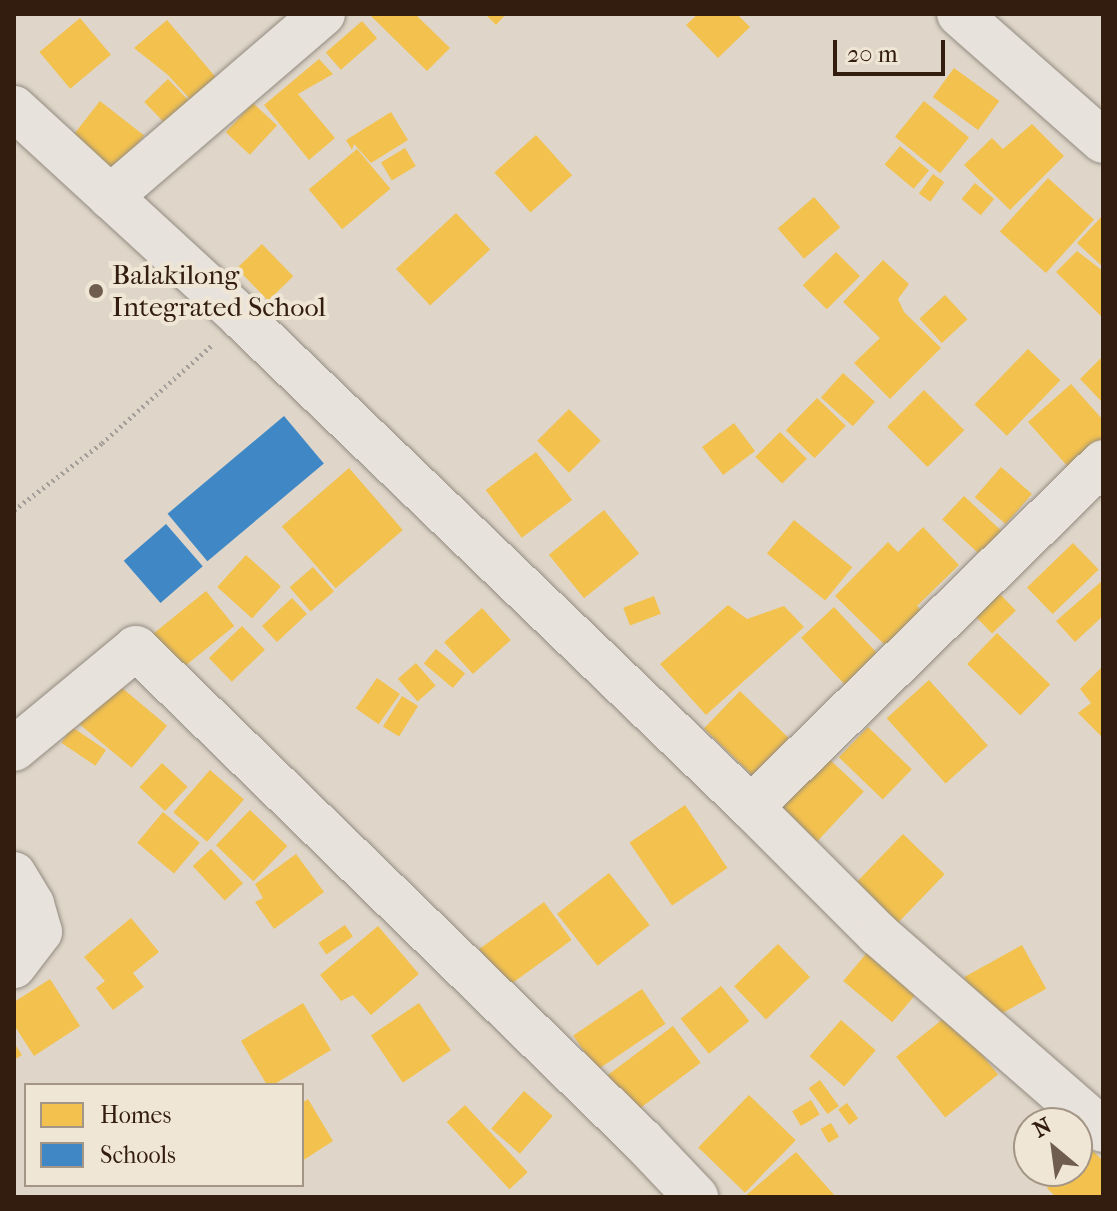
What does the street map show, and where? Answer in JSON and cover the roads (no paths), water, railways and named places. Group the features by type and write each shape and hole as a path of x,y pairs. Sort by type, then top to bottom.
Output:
{"street":[{"path":"110,197 323,14"},
{"path":"959,14 1103,141"},
{"path":"14,108 242,318 751,807 878,934 1103,1130"},
{"path":"751,807 1103,462"},
{"path":"14,749 136,648 631,1129 696,1197"},
{"path":"14,874 32,904 40,932 14,966"}],"place":[{"name":"Balakilong Integrated School","path":"96,291"}]}
